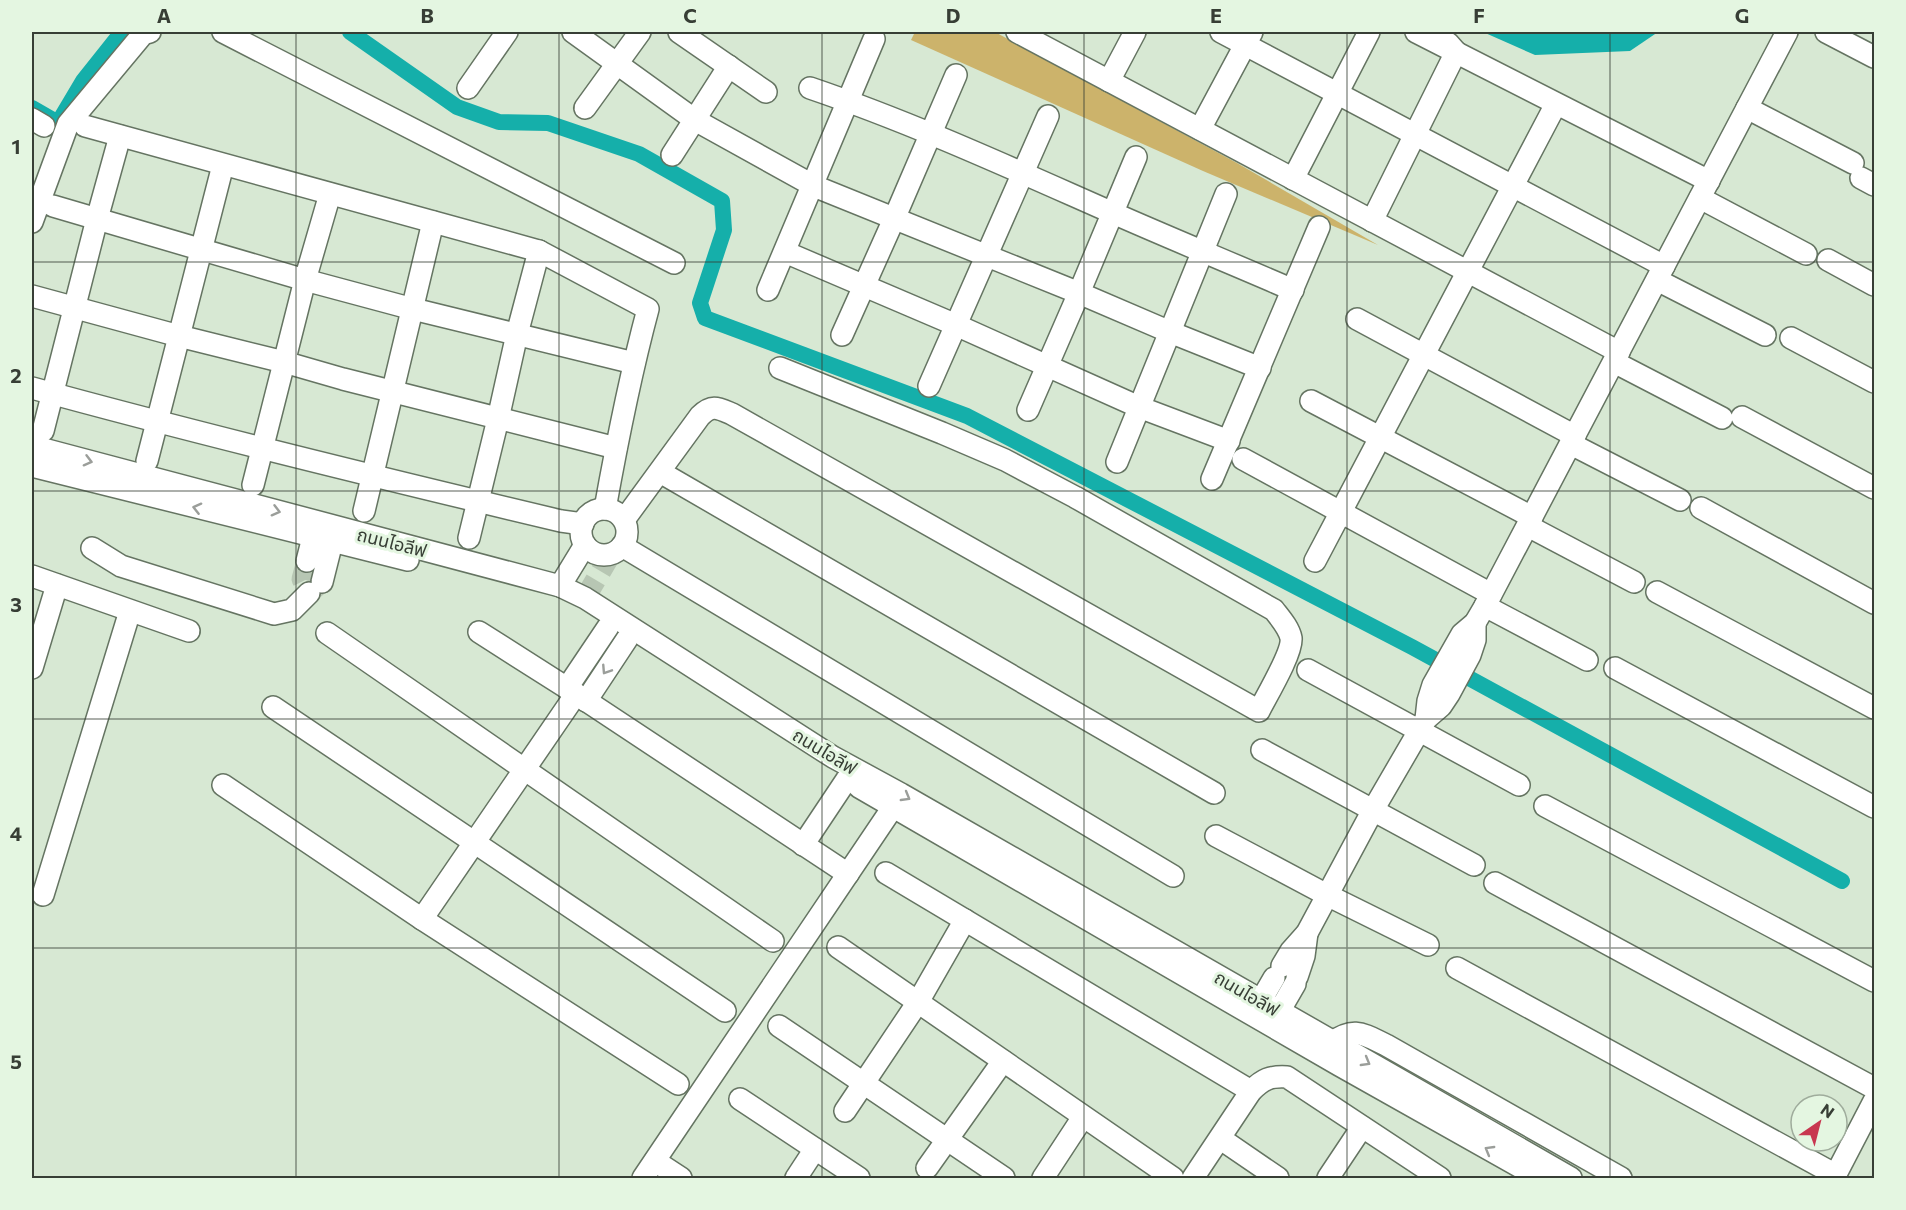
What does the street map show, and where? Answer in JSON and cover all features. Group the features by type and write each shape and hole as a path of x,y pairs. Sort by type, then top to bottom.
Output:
{"street":[{"path":"32,222 68,124 143,34 150,32"},
{"path":"223,32 674,263"},
{"path":"468,88 507,32"},
{"path":"573,32 695,120 814,186 1260,368"},
{"path":"585,108 640,32"},
{"path":"679,32 766,92"},
{"path":"1017,32 1468,272 1617,357 1875,488"},
{"path":"1109,81 1134,32"},
{"path":"1221,32 1249,38 1337,93 1513,186 1765,335"},
{"path":"1293,179 1369,32"},
{"path":"1416,32 1557,104 1704,190 1806,254"},
{"path":"1439,32 1456,52"},
{"path":"1275,1018 1287,976 1291,951 1307,933 1422,725 1428,701 1441,689 1462,651 1462,634 1484,608 1787,32"},
{"path":"1827,32 1875,57"},
{"path":"1200,129 1249,38"},
{"path":"768,290 814,186 874,39"},
{"path":"1372,221 1456,52"},
{"path":"672,155 729,66"},
{"path":"842,335 956,75"},
{"path":"810,88 849,101 1023,172 1112,213 1293,290"},
{"path":"1315,561 1557,104"},
{"path":"1747,108 1863,175"},
{"path":"929,386 1048,116"},
{"path":"85,126 539,251 648,309 616,448 614,515 627,533 626,540 617,551 603,555 590,550 584,535"},
{"path":"37,439 54,394 74,307 120,136"},
{"path":"1028,410 1136,157"},
{"path":"147,461 224,165"},
{"path":"253,485 305,280 330,194"},
{"path":"1117,462 1226,194"},
{"path":"53,206 305,280 634,363"},
{"path":"364,510 433,222"},
{"path":"1212,479 1319,227"},
{"path":"469,538 539,251"},
{"path":"785,252 865,285 1139,407 1229,441"},
{"path":"1828,260 1875,285"},
{"path":"32,296 393,392 616,448"},
{"path":"1357,319 1680,500"},
{"path":"1791,338 1875,382"},
{"path":"560,586 592,513 614,515 660,472 700,416 707,409 717,408 732,414 1258,711 1285,661 1292,640 1287,626 1274,610 1005,460 780,368"},
{"path":"32,388 157,423 477,501 584,535"},
{"path":"1311,401 1381,438 1634,582"},
{"name":"ถนนไอลีฟ","path":"37,439 560,586 585,598 833,757 1256,1008"},
{"path":"1243,459 1341,512 1484,608 1587,660"},
{"name":"ถนนไอลีฟ","path":"32,466 322,540 553,595 608,627 893,807 1275,1018 1540,1179"},
{"path":"660,472 1214,793"},
{"path":"1701,508 1875,603"},
{"path":"307,561 322,540"},
{"path":"92,548 121,566 274,614 292,610 315,587 322,540"},
{"path":"622,546 1173,876"},
{"path":"32,576 189,631"},
{"path":"32,668 57,585"},
{"path":"1657,592 1875,708"},
{"path":"43,895 130,611"},
{"path":"576,695 608,627"},
{"path":"479,632 848,874"},
{"path":"327,633 773,941"},
{"path":"422,919 576,695 627,639"},
{"path":"1615,668 1875,807"},
{"path":"1308,670 1422,725 1519,785"},
{"path":"273,707 725,1011"},
{"path":"1262,750 1474,865"},
{"path":"803,845 847,779"},
{"path":"223,785 422,919 678,1084"},
{"path":"1545,806 1875,981"},
{"path":"643,1179 893,807"},
{"path":"1216,836 1428,945"},
{"path":"886,873 1251,1091"},
{"path":"1495,884 1875,1088"},
{"path":"845,1111 918,1002 965,920"},
{"path":"838,947 1173,1179"},
{"path":"1457,968 1835,1177 1875,1101"},
{"path":"1256,1008 1287,976"},
{"name":"ถนนไอลีฟ","path":"1275,1018 1331,1043 1571,1179"},
{"path":"779,1026 1004,1179"},
{"path":"1331,1043 1341,1035 1351,1032 1362,1034 1397,1051 1621,1179"},
{"path":"927,1168 1003,1061"},
{"path":"1193,1179 1251,1091 1262,1080 1273,1076 1287,1077 1440,1179"},
{"path":"740,1099 859,1179"},
{"path":"1043,1179 1083,1116"},
{"path":"1328,1179 1362,1127"},
{"path":"1221,1139 1278,1179"},
{"path":"796,1179 816,1149"},
{"path":"655,1161 681,1179"}],"shaded area":[{"path":"915,32 995,32 1237,163 1378,245 1203,171 911,40"}],"water":[{"path":"1483,32 1658,32 1630,51 1535,55"}],"waterway":[{"path":"32,108 58,123 83,81 122,32"},
{"path":"350,32 457,107 499,122 548,123 639,154 722,201 724,230 700,303 705,318 967,416 1412,647 1842,881"}],"tunnel":[{"path":"585,598 611,554"},
{"path":"307,561 302,579 309,593 322,582"}]}
